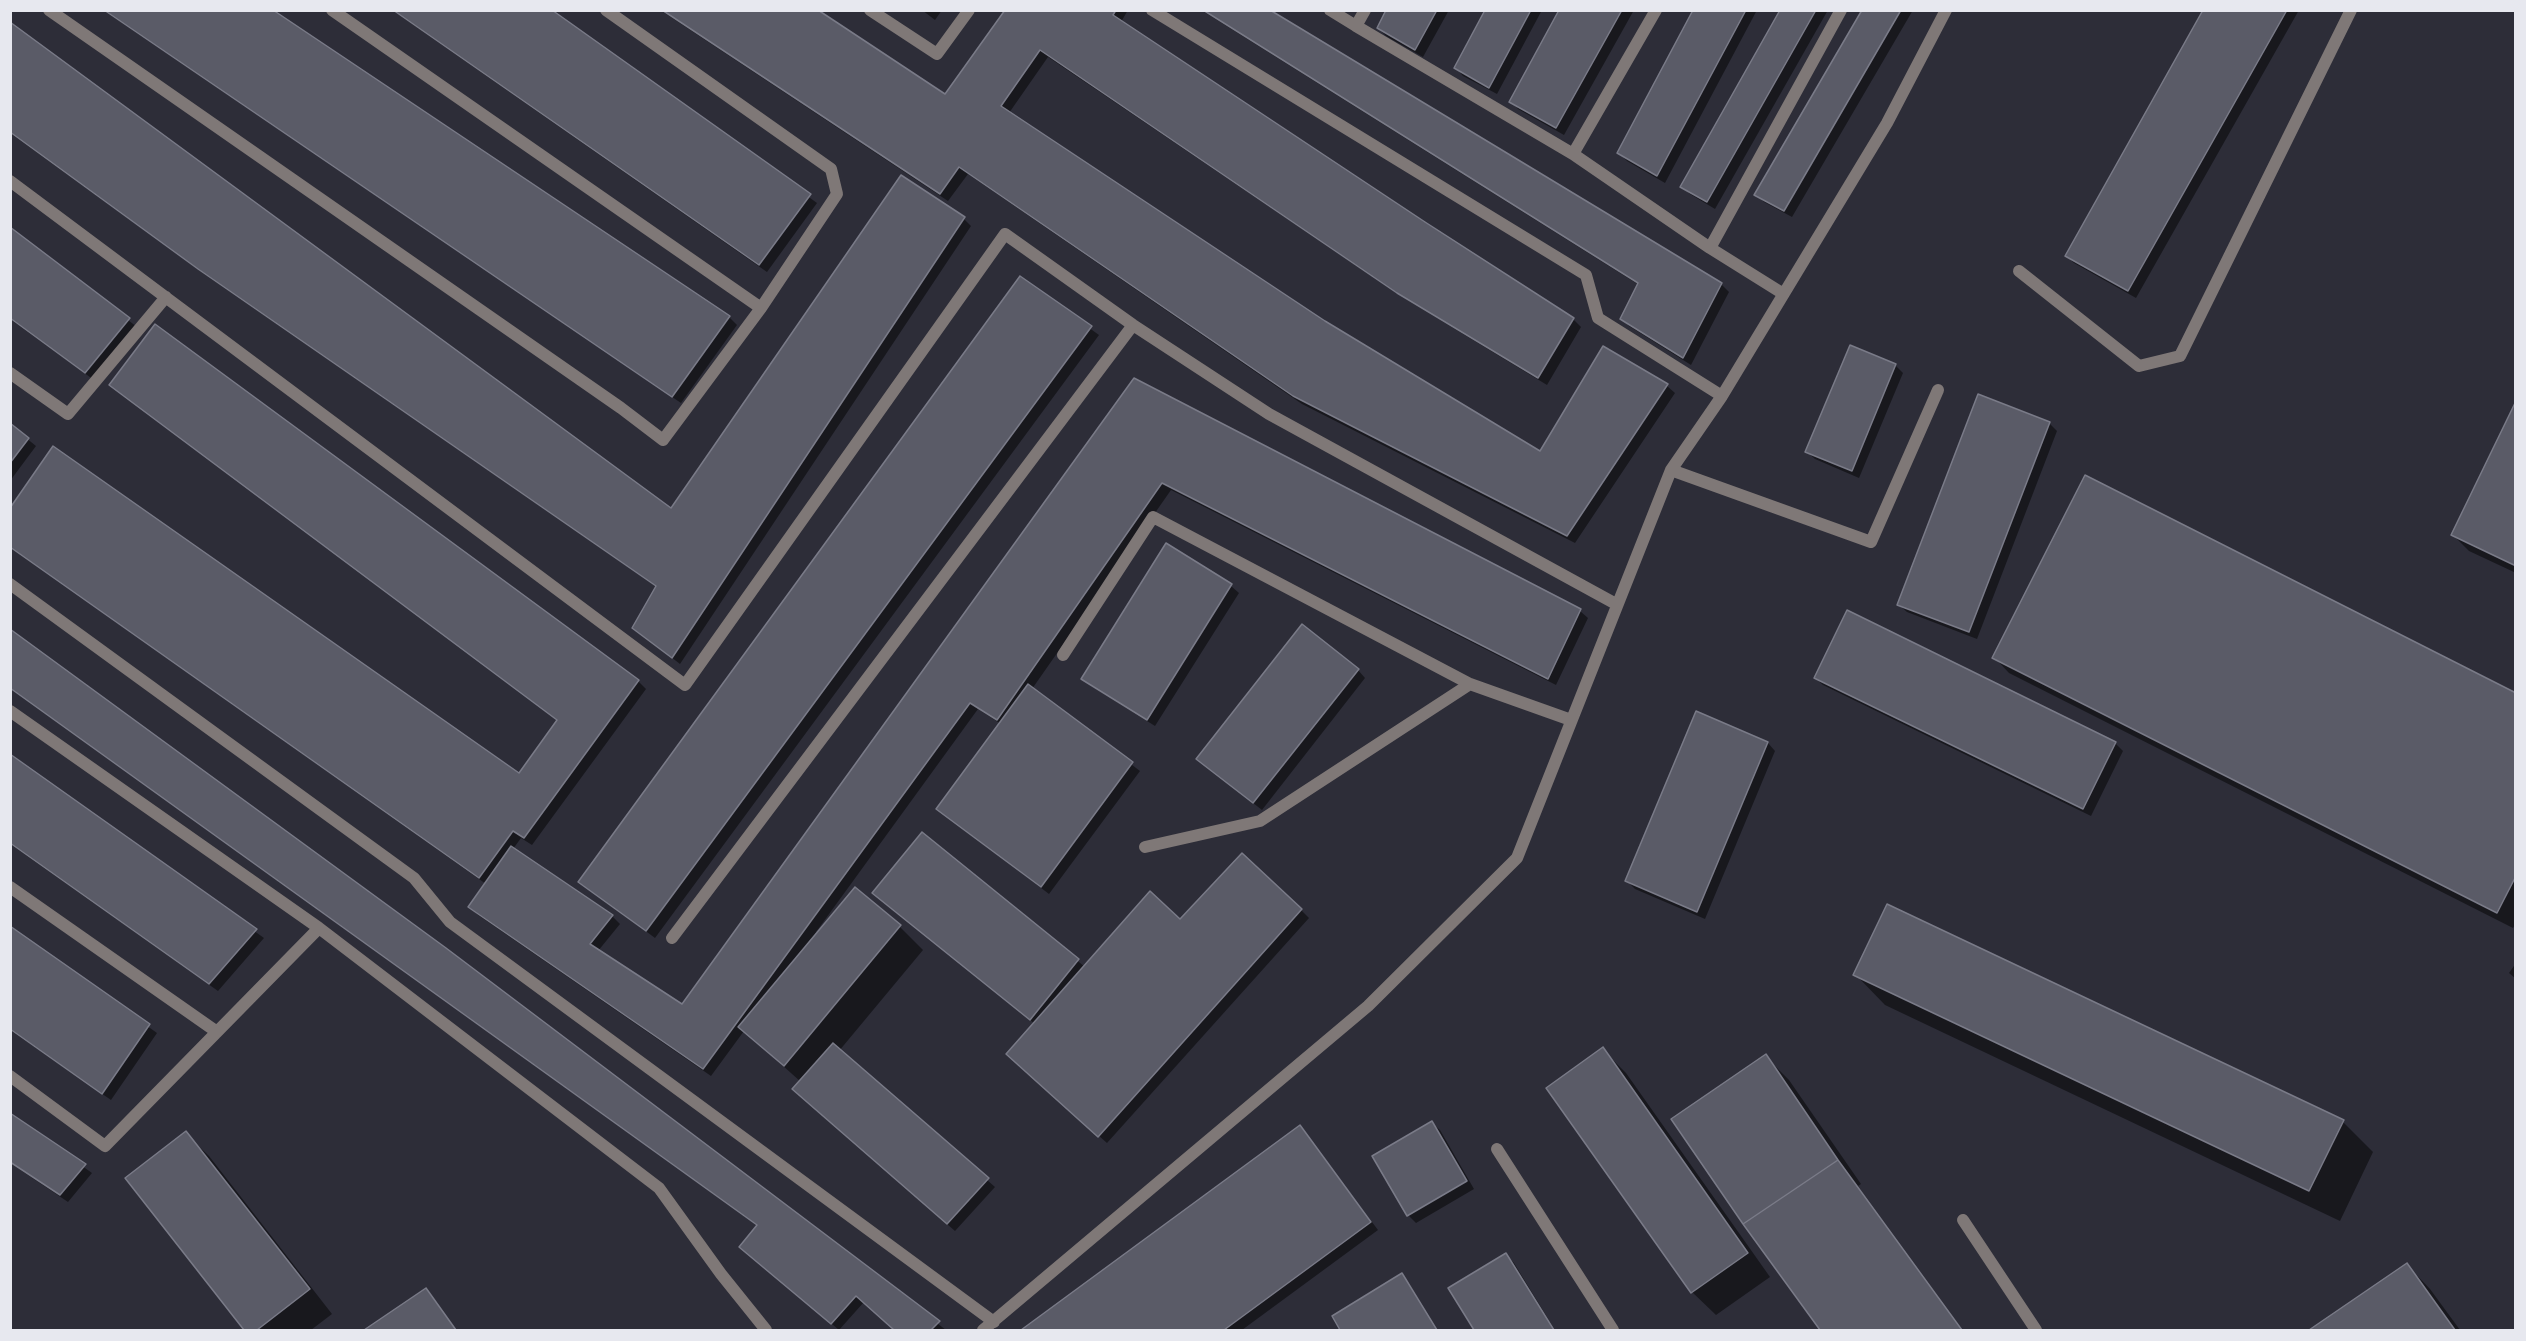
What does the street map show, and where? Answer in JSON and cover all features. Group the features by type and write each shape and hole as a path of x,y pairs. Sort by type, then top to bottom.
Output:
{"lane":[{"path":"49,10 611,401 663,440 761,308 837,194 831,169 606,10"},
{"path":"332,10 761,308"},
{"path":"870,10 938,54 969,10"},
{"path":"1152,10 1586,275 1598,318 1722,396"},
{"path":"1330,10 1573,154 1710,248 1782,293"},
{"path":"1356,26 1365,10"},
{"path":"1573,154 1656,10"},
{"path":"1710,248 1841,10"},
{"path":"983,1330 1368,1006 1517,858 1671,470 1722,396 1782,293 1887,123 1947,10"},
{"path":"2019,272 2139,366 2180,356 2351,10"},
{"path":"10,181 685,685 1005,234 1132,325 1269,414 1616,604"},
{"path":"10,373 68,414 166,297"},
{"path":"672,938 1132,325"},
{"path":"1671,470 1871,542 1938,390"},
{"path":"1063,655 1153,517 1470,684 1571,720"},
{"path":"10,584 414,878 450,922 994,1322"},
{"path":"1145,847 1260,821 1470,684"},
{"path":"10,711 320,928 659,1188 721,1274 766,1330"},
{"path":"10,887 217,1032"},
{"path":"10,1076 105,1146 320,928"},
{"path":"1497,1149 1613,1330"},
{"path":"1963,1220 2036,1330"}],"building":[{"path":"104,10 273,10 730,316 672,397"},
{"path":"393,10 552,10 811,194 759,265"},
{"path":"662,10 818,10 945,94 1005,10 1116,10 1113,15 1574,318 1538,378 1397,293 1040,50 1001,106 1325,321 1540,451 1603,346 1668,384 1567,536 1293,396 959,167 940,194"},
{"path":"1203,10 1270,10 1722,283 1683,358 1620,319 1638,283"},
{"path":"1386,10 1437,10 1415,50 1377,28"},
{"path":"1485,10 1531,10 1489,88 1454,68"},
{"path":"1559,10 1622,10 1556,128 1509,102"},
{"path":"1693,10 1746,10 1657,176 1617,153"},
{"path":"1780,10 1816,10 1707,202 1680,187"},
{"path":"1862,10 1901,10 1784,211 1754,195"},
{"path":"2203,10 2287,10 2128,291 2065,256"},
{"path":"10,22 671,508 901,175 965,217 672,658 632,628 656,586 198,269 10,132"},
{"path":"10,227 130,318 85,373 10,318"},
{"path":"1020,276 1092,326 646,931 578,882"},
{"path":"155,324 639,680 524,838 513,831 479,878 10,547 10,508 53,446 519,773 557,720 109,385"},
{"path":"1850,345 1896,364 1852,471 1805,452"},
{"path":"1134,378 1581,609 1548,679 1162,483 997,720 970,703 703,1069 468,907 511,846 613,915 590,944 682,1004"},
{"path":"1978,394 2050,422 1969,632 1897,605"},
{"path":"2516,401 2516,566 2451,535"},
{"path":"10,423 29,438 10,463"},
{"path":"2085,475 2516,693 2516,876 2497,913 1992,658"},
{"path":"1166,543 1232,584 1147,720 1081,679"},
{"path":"1847,610 2116,742 2083,809 1814,678"},
{"path":"1302,624 1359,669 1253,803 1196,759"},
{"path":"10,629 446,948 940,1321 931,1330 894,1330 856,1296 831,1324 739,1247 757,1225 10,688"},
{"path":"1028,684 1133,762 1041,887 936,809"},
{"path":"1696,711 1768,742 1697,912 1625,881"},
{"path":"10,754 257,929 209,984 10,843"},
{"path":"922,832 1079,959 1030,1020 872,893"},
{"path":"1242,853 1302,909 1098,1137 1006,1054 1150,891 1180,919"},
{"path":"855,887 901,925 784,1066 738,1027"},
{"path":"1887,904 2344,1120 2309,1191 1853,975"},
{"path":"10,926 150,1024 102,1094 10,1029"},
{"path":"833,1043 989,1178 947,1224 792,1089"},
{"path":"1603,1047 1748,1253 1691,1293 1546,1088"},
{"path":"1766,1054 1838,1160 1743,1224 1671,1119"},
{"path":"10,1113 86,1164 60,1195 10,1162"},
{"path":"1432,1121 1467,1181 1407,1216 1372,1156"},
{"path":"1300,1125 1371,1222 1224,1330 1021,1330"},
{"path":"186,1131 310,1289 257,1330 244,1330 125,1178"},
{"path":"1838,1160 1962,1330 1820,1330 1743,1224"},
{"path":"1506,1253 1554,1330 1474,1330 1448,1288"},
{"path":"2407,1263 2455,1330 2309,1330"},
{"path":"1402,1273 1437,1330 1340,1330 1332,1316"},
{"path":"426,1288 456,1330 364,1330"}]}
